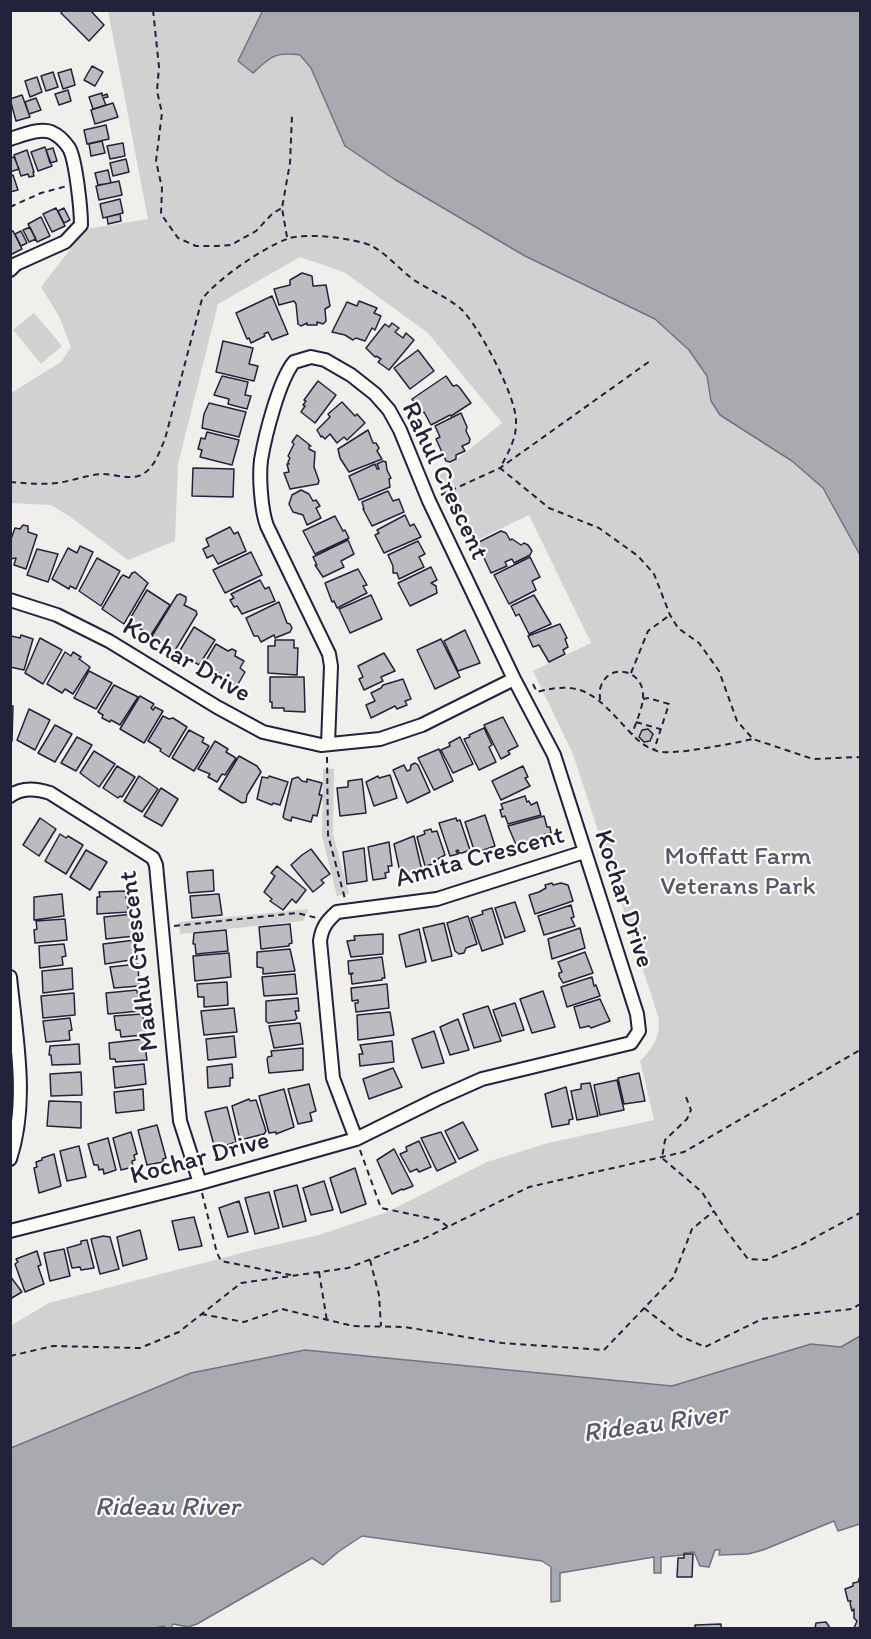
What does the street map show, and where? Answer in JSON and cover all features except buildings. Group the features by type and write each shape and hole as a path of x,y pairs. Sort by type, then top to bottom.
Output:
{"street":[{"path":"10,139 32,132 51,132 62,139 70,149 81,205 81,225 65,242 16,264 10,270"},
{"name":"Rahul Crescent","path":"328,744 331,666 327,646 263,516 261,461 282,382 294,362 311,357 325,360 351,375 375,394 389,410 400,430 429,501 514,679"},
{"name":"Kochar Drive","path":"10,600 57,615 109,641 217,707 263,732 321,744 381,739 422,724 514,679 554,755 637,1014 639,1031 631,1043 482,1079 356,1139 200,1183 11,1230"},
{"name":"Madhu Crescent","path":"10,796 15,792 39,789 50,793 153,858 156,865 180,1121 200,1183"},
{"name":"Amita Crescent","path":"327,921 338,912 437,899 584,852"},
{"path":"327,921 321,930 320,941 333,1078 356,1139"},
{"path":"10,977 21,1099 10,1159"}],"path":[{"path":"153,10 159,67 157,91 162,113 156,161 162,188 161,214 178,238 196,246 217,246 231,245 256,231 273,213 282,208"},
{"path":"288,238 282,208 290,163 292,115"},
{"path":"10,207 41,193 76,183"},
{"path":"10,482 58,483 87,476 105,474 127,477 145,473 158,456 165,439 202,299 213,286 250,259 288,238 311,237 351,240 369,245 384,254 413,279 459,307 474,323 515,407 517,422 515,437 500,468"},
{"path":"429,501 500,468 650,361"},
{"path":"500,468 549,508 599,528 638,556 654,574 670,615 678,628 699,643 719,672 737,720 753,739"},
{"path":"631,673 648,631 670,615"},
{"path":"600,700 601,686 608,676 620,672 631,673 640,682 643,699 632,734"},
{"path":"533,684 537,692 557,686 576,688 600,700 641,745 660,752 726,745 753,739 813,759 861,757"},
{"path":"643,699 648,698 669,704 654,750"},
{"path":"636,722 660,729"},
{"path":"328,744 328,835 348,911"},
{"path":"162,927 297,913 327,921"},
{"path":"10,1356 53,1346 140,1348 179,1332 241,1283 348,1268 423,1239 529,1187 684,1152 861,1050"},
{"path":"662,1158 665,1140 687,1119 691,1110 686,1097"},
{"path":"356,1139 381,1208 438,1220 448,1227"},
{"path":"662,1158 702,1192 748,1259 766,1260 803,1244 861,1213"},
{"path":"200,1183 221,1261 294,1276"},
{"path":"201,1314 244,1322 282,1309 353,1326 405,1327 502,1343 604,1350 673,1278 692,1230 714,1211"},
{"path":"370,1260 379,1294 381,1326"},
{"path":"319,1272 327,1321"},
{"path":"644,1308 680,1336 705,1347 762,1319 852,1309 861,1304"}],"green space":[{"name":"Moffatt Farm Veterans Park","path":"108,11 263,11 239,62 253,73 279,55 300,55 311,68 345,146 394,179 525,256 655,319 689,350 707,376 711,401 792,461 823,488 860,555 860,1336 841,1347 811,1344 672,1386 305,1350 191,1373 11,1448 10,1326 49,1303 319,1235 387,1212 487,1162 548,1143 654,1120 640,1061 655,1041 659,1029 658,1016 573,754 533,671 591,643 529,515 469,544 437,475 502,423 428,333 344,272 300,257 218,304 178,464 175,541 128,560 51,505 11,503 11,393 61,362 71,347 59,316 41,287 86,229 148,219"},
{"path":"34,313 62,346 41,364 13,330"},
{"path":"323,769 334,769 333,834 349,894 337,896 322,836"},
{"path":"309,909 303,921 180,934 179,922"}],"water":[{"path":"263,10 860,11 860,555 823,488 792,461 720,415 711,401 707,376 689,350 655,319 525,256 394,179 345,146 311,68 300,55 274,56 253,73 238,61"},
{"name":"Rideau River","path":"860,1336 860,1524 838,1531 834,1521 748,1554 719,1555 720,1550 715,1550 709,1567 700,1566 694,1552 661,1557 661,1573 654,1573 654,1557 560,1573 560,1601 551,1602 551,1567 542,1561 362,1536 323,1565 312,1558 188,1627 173,1624 171,1628 164,1626 155,1628 11,1628 11,1448 191,1373 305,1350 672,1386 811,1344 841,1347"}]}
